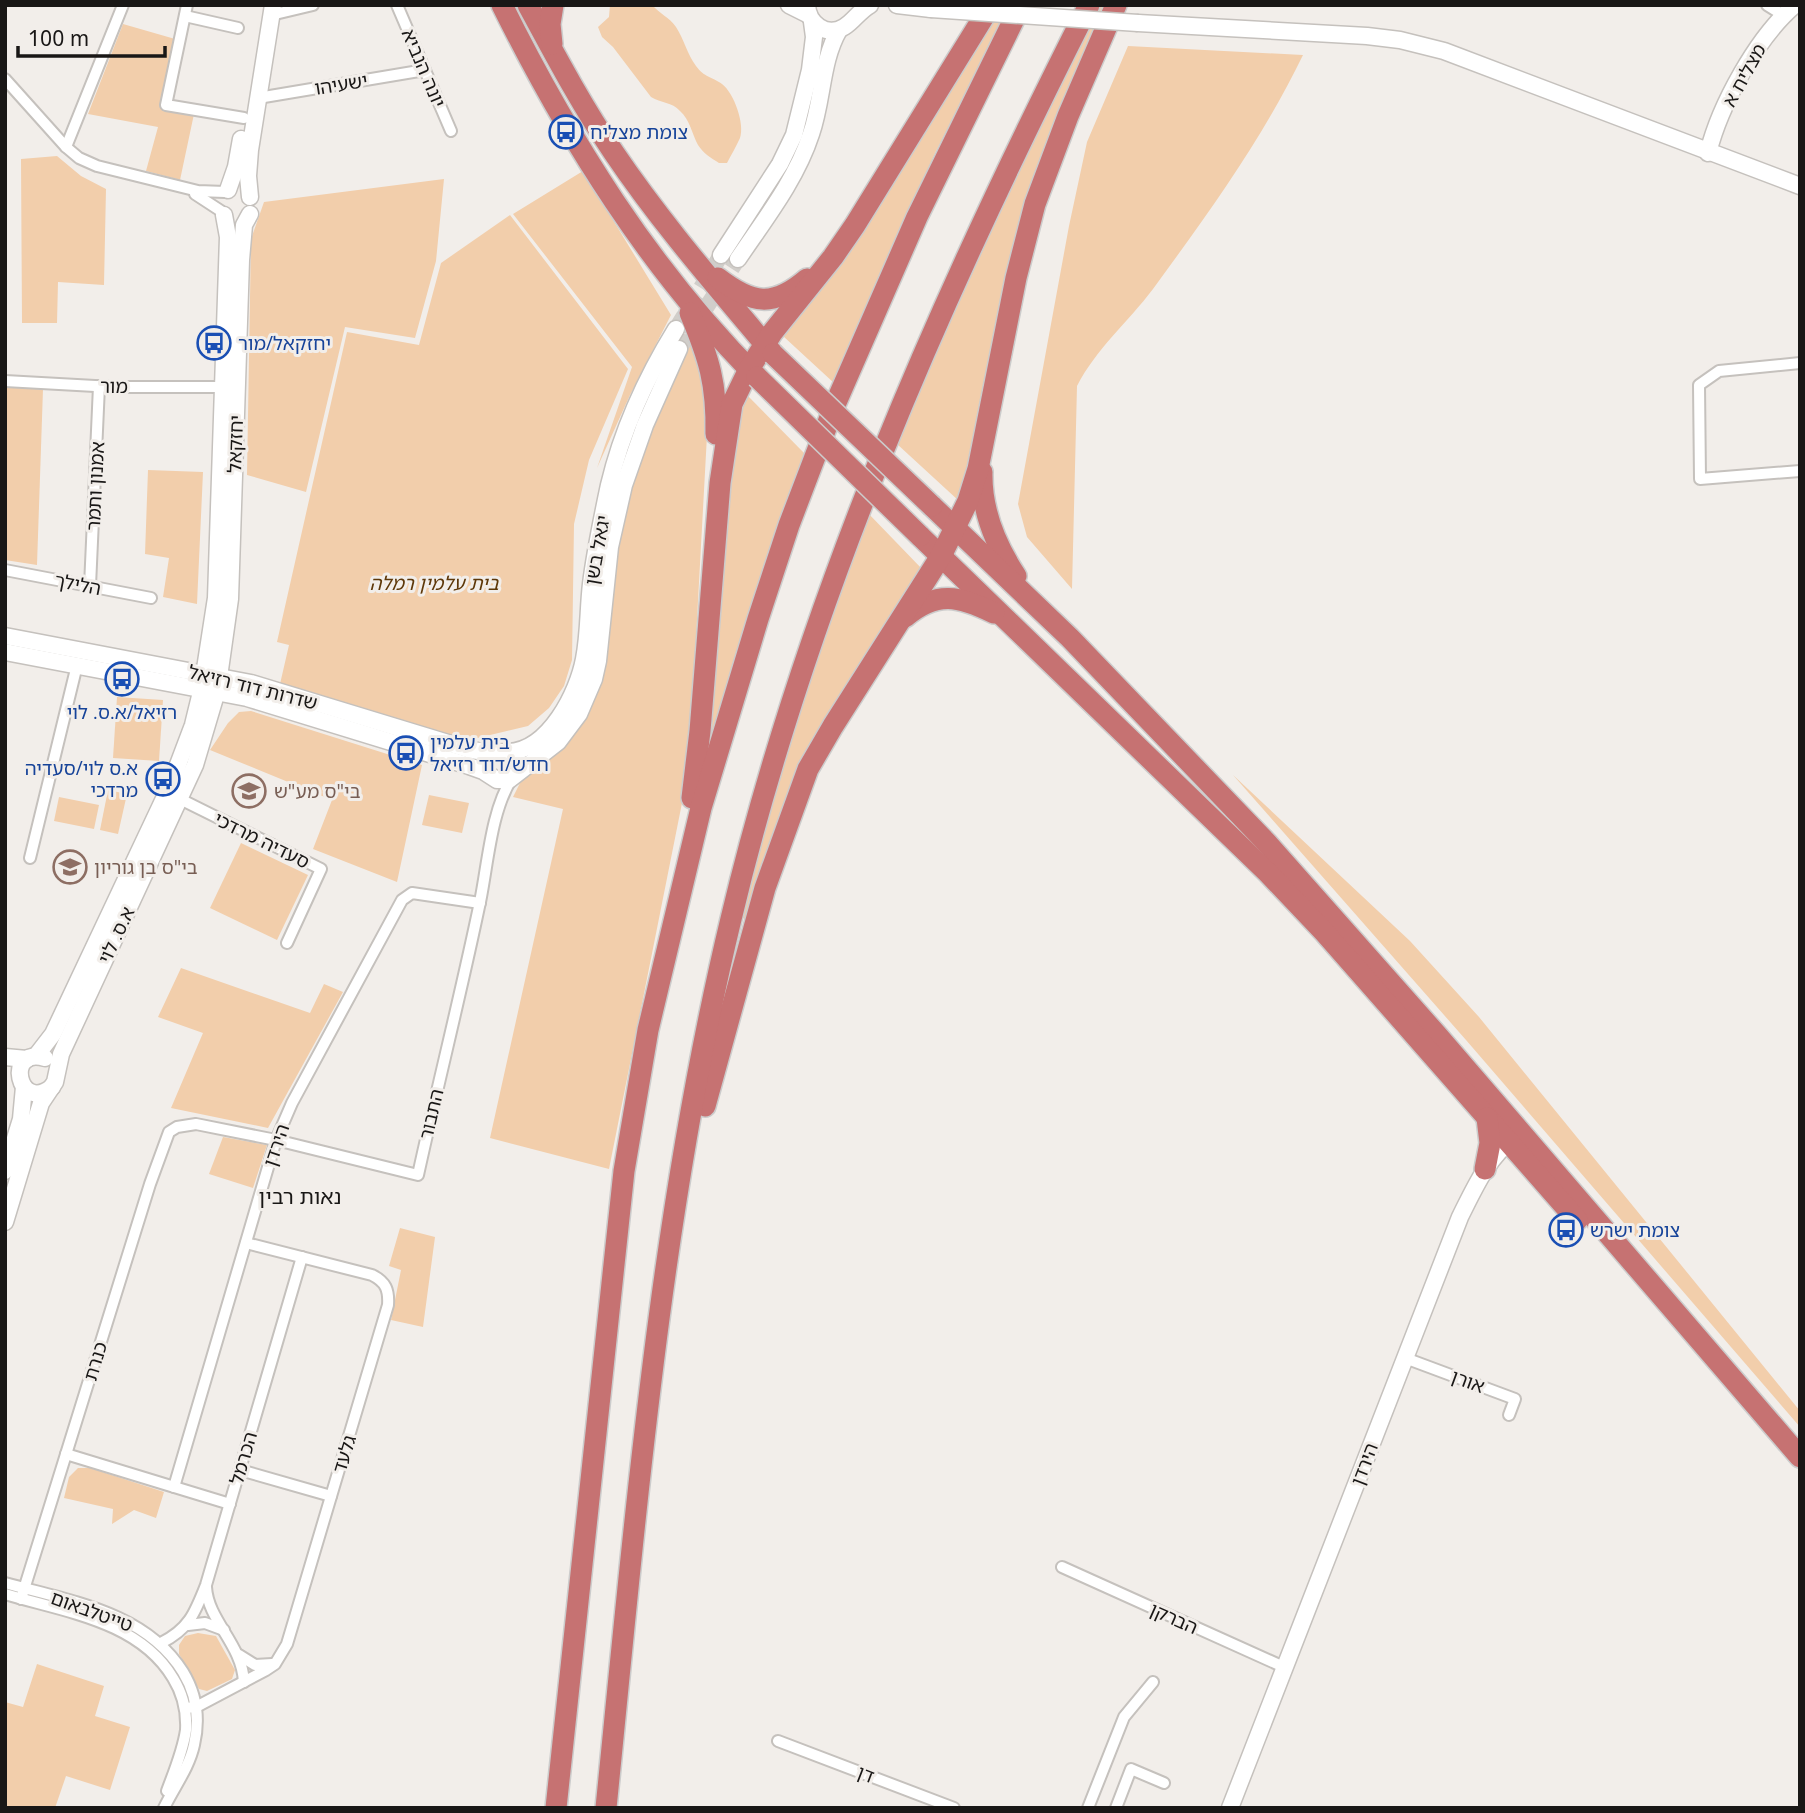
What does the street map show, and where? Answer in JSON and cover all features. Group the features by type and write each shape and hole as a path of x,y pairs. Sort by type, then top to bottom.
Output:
{"highway":[{"path":"528,5 555,56 613,152 688,253 769,349 1070,638"},
{"path":"554,5 550,24 555,56"},
{"path":"556,1808 617,1230 639,1077 695,776 720,484 729,418 737,391 753,373 832,257 991,5"},
{"path":"648,1030 701,808 737,684 803,488 834,407 917,217 1021,5"},
{"path":"606,1808 635,1526 679,1182 705,1037 732,916 766,789 831,587 861,504 932,334 1016,150 1089,5"},
{"path":"872,665 941,556 974,484 1016,278 1035,204 1068,116 1115,5"},
{"path":"505,6 584,153 680,292 753,373 1268,873 1325,933 1486,1116 1514,1138 1524,1162 1800,1470"},
{"path":"688,253 737,292 751,299 762,300 777,298 796,288 832,257"},
{"path":"680,292 704,346 716,393 713,568"},
{"path":"986,431 982,485 988,520 1004,557 1020,582 1070,638 1266,842 1437,1035 1514,1138 1800,1457"},
{"path":"667,1265 722,1040 765,888 800,788 817,751 900,621 914,610 941,598 964,600 1009,620"},
{"path":"1485,1169 1490,1143 1486,1116"},
{"path":"1485,1169 1505,1160 1524,1162"}],"main road":[{"path":"505,6 528,5"},
{"path":"789,5 809,14 824,30 839,30"},
{"path":"738,259 786,187 805,152 818,115 830,49 839,30 850,22 855,10 870,5"},
{"path":"897,5 1399,40 1444,51 1800,186"},
{"path":"269,8 248,167 252,205 250,214 237,221 223,213 220,201 236,167 244,118 269,8"},
{"name":"מצליח א","path":"1708,153 1712,137 1738,82 1759,46 1789,10"},
{"path":"721,255 780,164 794,135 810,70 814,37 809,14"},
{"path":"227,191 238,188 250,197"},
{"name":"יחזקאל","path":"218,635 216,588 228,237 223,213"},
{"name":"יחזקאל","path":"211,682 231,575 241,260 244,225 250,214"},
{"name":"יגאל בשן","path":"503,752 526,747 547,732 574,691 584,658 596,544 610,481 631,420 659,357 676,329"},
{"name":"יגאל בשן","path":"514,776 558,743 587,697 598,661 610,547 624,485 645,425 679,349"},
{"path":"193,725 186,698 169,674 194,658 218,635 234,669 251,691 223,707 204,739"},
{"name":"שדרות דוד רזיאל","path":"5,636 251,691 460,747 503,752"},
{"name":"שדרות דוד רזיאל","path":"5,652 77,665 169,674"},
{"name":"א.ס. לוי","path":"5,1222 41,1103 54,1081 66,1040 174,796 193,725 211,682"},
{"name":"א.ס. לוי","path":"32,1058 53,1034 204,739 211,682"},
{"name":"שדרות דוד רזיאל","path":"251,691 469,766 492,777"},
{"path":"503,752 517,764 514,776 501,781 492,777 488,761 503,752"},
{"path":"5,1057 42,1056 52,1063 54,1081 41,1093 35,1093 5,1070"},
{"path":"5,1171 21,1119 20,1069 32,1058"},
{"name":"הירדן","path":"1230,1808 1460,1217 1485,1169 1514,1138"}],"street":[{"path":"62,142 123,5"},
{"path":"269,8 313,5"},
{"name":"יונה הנביא","path":"397,5 451,131"},
{"path":"1767,5 1789,10"},
{"path":"238,28 186,11 166,105 244,118"},
{"name":"ישעיהו","path":"258,98 425,70"},
{"path":"5,79 79,158 97,166 209,193 227,191"},
{"path":"184,187 223,213"},
{"path":"1800,363 1719,371 1699,386 1700,479 1800,471"},
{"name":"מור","path":"5,381 100,386 223,387"},
{"name":"אמנון ותמר","path":"90,586 100,386"},
{"name":"הלילך","path":"5,570 151,598"},
{"path":"30,858 77,665"},
{"name":"התבור","path":"177,1127 196,1124 276,1140 418,1175 498,813 506,787 514,776"},
{"name":"התבור","path":"492,777 498,813"},
{"name":"סעדיה מרדכי","path":"174,796 321,869 287,943"},
{"name":"הירדן","path":"174,1487 276,1140 292,1103 402,900 412,892 480,903"},
{"name":"כנרת","path":"22,1593 150,1184 169,1132 177,1127"},
{"name":"גלעד","path":"246,1243 372,1275 380,1279 388,1290 386,1312 287,1644 275,1664"},
{"name":"הכרמל","path":"188,1625 206,1585 302,1257"},
{"name":"אורן","path":"1405,1358 1515,1399 1509,1415"},
{"path":"66,1454 230,1504"},
{"path":"240,1470 331,1496"},
{"name":"הברקן","path":"1062,1567 1286,1668"},
{"name":"טייטלבאום","path":"5,1583 22,1593 121,1630 142,1643 171,1674 191,1707"},
{"path":"206,1585 210,1602 239,1656 244,1682"},
{"name":"טייטלבאום","path":"5,1594 22,1593 126,1620 161,1643 188,1681 191,1707 163,1808"},
{"path":"161,1643 188,1625 205,1623 224,1630"},
{"path":"239,1656 255,1665 275,1664"},
{"path":"191,1707 275,1664"},
{"path":"1088,1808 1124,1717 1153,1682"},
{"name":"דן","path":"778,1741 954,1808"},
{"path":"1116,1808 1130,1769 1164,1783"}],"green space":[{"path":"610,5 652,5 676,27 699,70 722,84 731,94 741,132 727,163 719,163 702,150 689,123 677,108 651,97 613,47 602,37 598,27 609,17"},
{"path":"1000,5 1013,5 936,151 834,383 783,336 891,183 945,100"},
{"path":"1100,5 1108,5 1075,82 959,501 897,444 995,223"},
{"path":"123,24 175,39 161,108 194,114 180,180 146,171 158,127 88,114"},
{"path":"1128,46 1303,55 1270,116 1214,204 1153,289 1093,360 1077,386 1072,589 1027,537 1018,504 1087,142"},
{"path":"57,156 81,176 106,189 104,285 58,282 57,323 22,323 21,159"},
{"path":"583,171 671,315 597,468 632,367 513,214"},
{"path":"444,179 436,261 415,338 345,327 306,492 247,475 251,239 264,202"},
{"name":"בית עלמין רמלה","path":"510,215 628,369 589,460 574,524 572,660 564,686 549,708 528,726 465,741 280,684 289,645 277,642 347,332 419,345 441,263"},
{"path":"693,339 699,359 708,417 690,748 682,803 609,1169 490,1138 563,809 513,797 527,769 558,746 610,578 640,450"},
{"path":"5,387 43,389 37,565 5,560"},
{"path":"746,394 806,455 715,739 704,743 734,433"},
{"path":"148,470 203,472 197,604 163,597 169,558 145,554"},
{"path":"866,511 923,570 808,754 749,921 739,916 779,776"},
{"path":"117,697 163,700 159,761 113,758"},
{"path":"251,711 422,765 397,882 313,849 332,800 210,750 239,712"},
{"path":"1233,775 1410,941 1479,1017 1800,1411 1800,1427 1466,1040"},
{"path":"108,790 127,794 118,834 100,830"},
{"path":"429,795 469,803 462,833 422,825"},
{"path":"59,797 99,805 94,829 54,821"},
{"path":"241,843 308,875 277,940 210,908"},
{"path":"181,968 310,1013 324,984 343,992 268,1128 171,1108 203,1033 158,1017"},
{"path":"223,1137 267,1145 253,1188 209,1174"},
{"path":"400,1228 435,1237 423,1327 391,1320 401,1270 389,1266"},
{"path":"78,1468 90,1468 164,1492 156,1518 134,1510 112,1524 113,1509 64,1498 69,1477"},
{"path":"198,1633 216,1636 235,1670 232,1679 207,1691 199,1689 179,1654 179,1645 185,1636"},
{"path":"37,1664 104,1686 95,1716 130,1727 110,1790 66,1776 55,1808 5,1808 5,1702 23,1707"}],"tunnel":[{"path":"676,329 721,255"},
{"path":"679,349 738,259"}],"place":[{"name":"צומת מצליח","path":"566,132"},
{"name":"יחזקאל/מור","path":"214,343"},
{"name":"רזיאל/א.ס. לוי","path":"122,679"},
{"name":"בית עלמין חדש/דוד רזיאל","path":"406,753"},
{"name":"א.ס לוי/סעדיה מרדכי","path":"163,779"},
{"name":"בי\"ס מע\"ש","path":"249,791"},
{"name":"בי\"ס בן גוריון","path":"70,867"},
{"name":"צומת ישרש","path":"1566,1230"}],"district":[{"name":"נאות רבין","path":"300,1196"}]}
